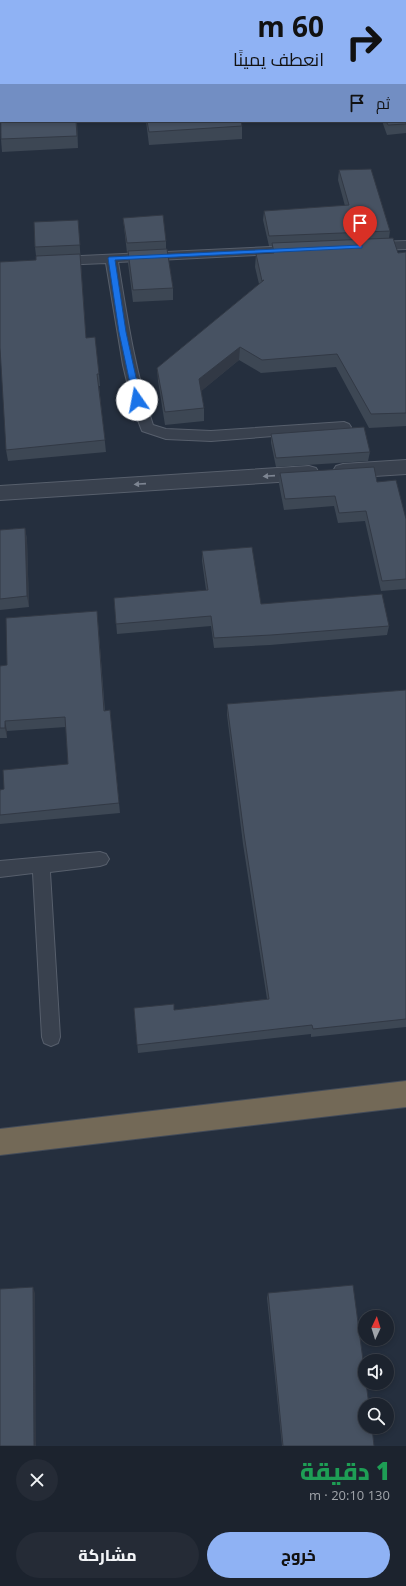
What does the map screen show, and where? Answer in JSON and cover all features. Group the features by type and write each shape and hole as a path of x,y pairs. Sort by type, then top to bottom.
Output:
{"highway":[{"path":"0,1142 406,1094"}],"street":[{"path":"0,493 406,467"}],"lane":[{"path":"366,247 406,245"},
{"path":"48,261 302,250"},
{"path":"111,258 123,332 135,392 147,428 166,434 211,436 344,427"},
{"path":"0,869 100,859"},
{"path":"41,865 51,1037"}],"building":[{"path":"1,122 76,122 77,136 1,139"},
{"path":"147,122 241,122 242,126 149,132"},
{"path":"386,122 406,122 406,124 388,125"},
{"path":"371,169 390,231 269,236 264,211 349,205 339,170"},
{"path":"163,215 166,241 127,243 123,218"},
{"path":"78,220 80,245 35,247 34,222"},
{"path":"393,238 398,253 406,252 406,413 371,414 337,354 262,360 240,347 199,379 204,408 165,412 157,368 264,280 262,281 256,254 274,253 272,243"},
{"path":"167,249 173,288 133,290 128,251"},
{"path":"80,254 86,338 95,337 99,374 97,374 105,440 6,450 0,348 0,262 36,260 36,256"},
{"path":"364,427 370,452 276,458 271,434"},
{"path":"374,467 377,482 396,480 406,519 406,579 382,581 366,511 339,513 335,496 285,499 280,473"},
{"path":"25,528 27,596 0,599 0,530"},
{"path":"252,547 261,604 382,594 389,626 214,638 211,616 116,624 114,598 208,590 202,551"},
{"path":"97,611 104,711 110,710 119,803 0,815 0,790 4,789 3,770 68,764 65,717 5,721 5,728 0,728 0,666 7,665 6,618"},
{"path":"406,690 406,1019 313,1029 312,1025 137,1045 134,1008 174,1004 174,1010 269,999 244,834 227,704"},
{"path":"353,1285 358,1322 358,1346 361,1346 362,1354 358,1354 358,1390 367,1390 368,1398 358,1398 358,1434 373,1434 374,1446 283,1446 268,1293"},
{"path":"33,1287 34,1446 0,1446 0,1289"}],"route":[{"path":"137,400 123,332 111,258 360,247"}]}
